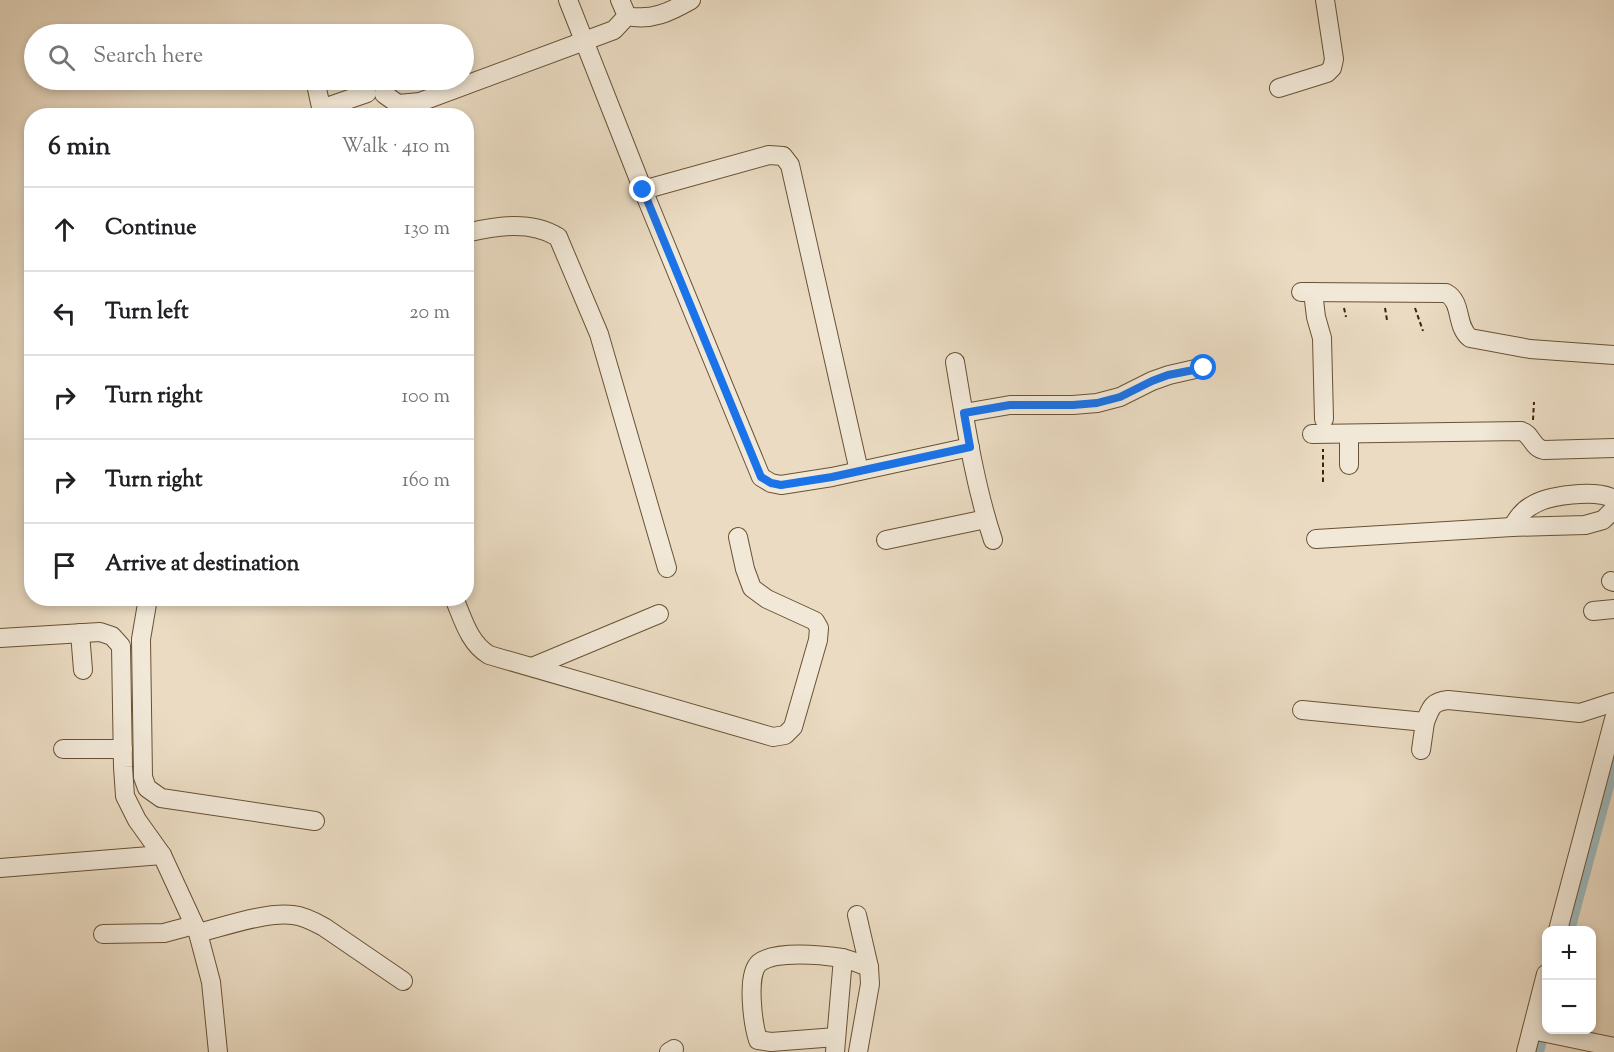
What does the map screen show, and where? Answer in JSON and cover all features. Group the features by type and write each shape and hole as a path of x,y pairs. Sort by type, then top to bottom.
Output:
{"street":[{"path":"568,0 761,477 771,483 781,485 970,447"},
{"path":"474,82 614,30 624,8 639,18 664,14 691,0"},
{"path":"1279,88 1327,73 1332,68 1334,59 1325,0"},
{"path":"317,90 321,108"},
{"path":"333,108 375,93 398,104 420,102 452,90"},
{"path":"643,190 769,155 783,156 790,165 859,471"},
{"path":"474,232 510,226 547,230 558,237 599,334 667,568"},
{"path":"1614,355 1530,349 1470,338 1464,332 1452,296 1438,292 1307,292 1322,338 1320,429 1349,434 1521,431 1527,434 1537,448 1544,450 1614,448"},
{"path":"955,362 970,447 993,540"},
{"path":"964,413 1010,405 1097,403 1120,397 1168,375 1204,368"},
{"path":"1349,434 1349,465"},
{"path":"1512,527 1522,512 1548,498 1599,494 1614,499"},
{"path":"1316,539 1594,524 1614,509"},
{"path":"886,540 986,519"},
{"path":"458,606 478,648 489,655 773,737 785,735 793,727 818,640 819,628 815,621 767,599 752,588 738,537"},
{"path":"147,606 141,639 143,777 147,788 161,798 315,821"},
{"path":"1593,611 1614,609"},
{"path":"532,667 659,614"},
{"path":"0,638 100,632 112,636 121,646 125,796 137,820 162,855 196,929 212,982 218,1052"},
{"path":"80,633 83,670"},
{"path":"1421,750 1425,722 1437,701 1448,700 1580,713 1614,702"},
{"path":"1302,710 1425,722"},
{"path":"1580,713 1593,721 1611,739"},
{"path":"1559,926 1611,739 1614,719"},
{"path":"63,749 123,749"},
{"path":"0,868 162,855"},
{"path":"103,934 164,933 294,915 324,927 402,981"},
{"path":"857,915 869,967 868,1000 858,1052"},
{"path":"843,958 836,1044 758,1040 755,1030 752,976 758,964 784,955 843,958 869,967"},
{"path":"1526,1052 1536,1031 1545,980"},
{"path":"1536,1031 1614,1047"}],"path":[{"path":"1409,292 1423,331"},
{"path":"1320,429 1323,482"}],"waterway":[{"path":"1569,926 1614,760"},
{"path":"1537,1052 1542,1032"}],"route":[{"path":"643,190 761,477 771,483 781,485 832,477 970,447 964,413 1010,405 1097,403 1120,397 1168,375 1204,368"}]}
